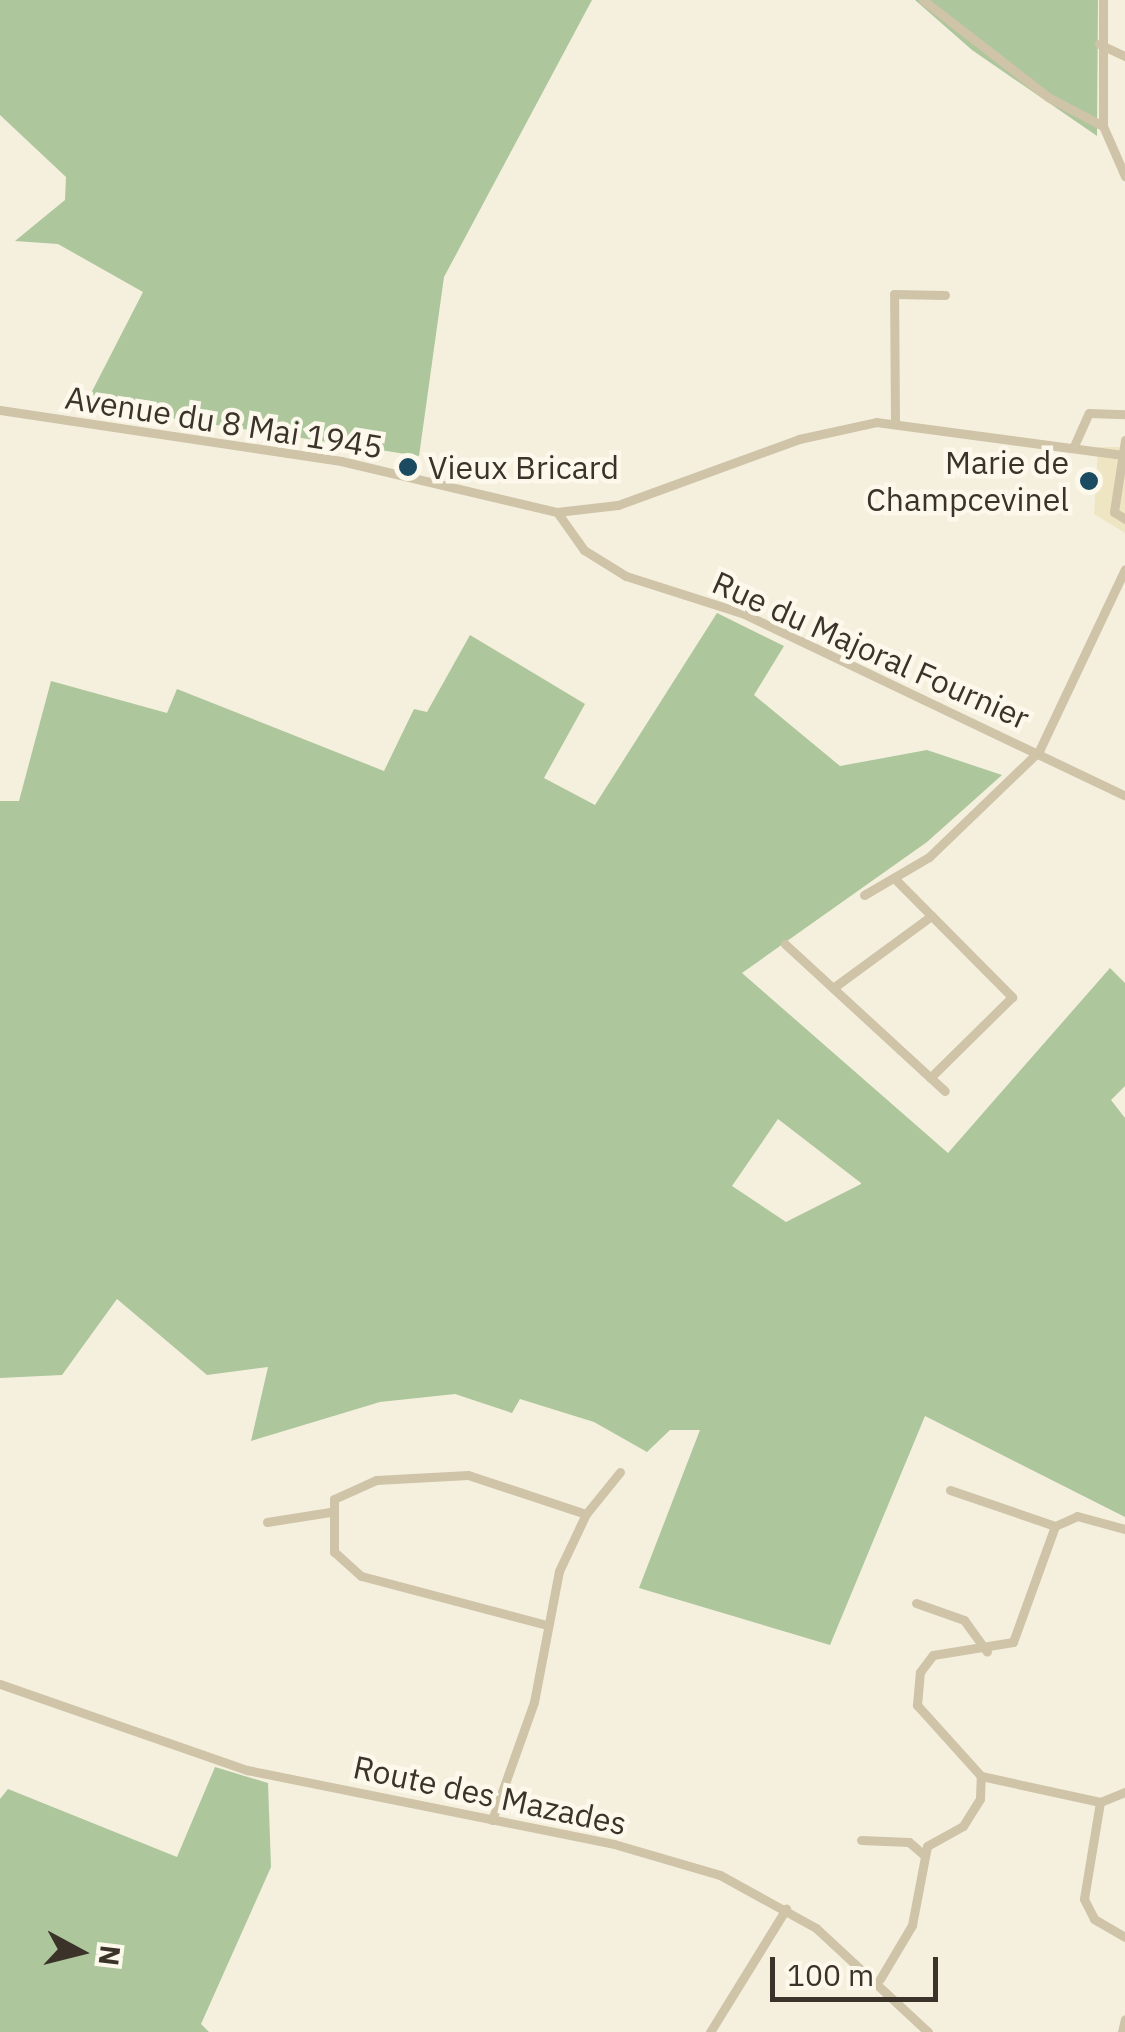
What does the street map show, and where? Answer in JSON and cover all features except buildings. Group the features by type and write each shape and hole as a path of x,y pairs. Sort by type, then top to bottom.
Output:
{"street":[{"path":"923,0 1034,88 1102,126"},
{"path":"1102,0 1102,126 1125,176"},
{"path":"1099,44 1125,56"},
{"path":"895,422 894,294 944,294"},
{"name":"Avenue du 8 Mai 1945","path":"0,410 341,460 557,512"},
{"path":"1074,446 1088,413 1125,414"},
{"path":"557,512 636,500 799,439 895,422 1074,446 1124,448 1114,512 1125,519"},
{"name":"Rue du Majoral Fournier","path":"557,512 584,550 626,576 742,613 1039,751 1125,796"},
{"path":"864,895 929,857 1039,751 1125,569"},
{"path":"894,878 1012,997 930,1078"},
{"path":"832,988 931,916"},
{"path":"784,944 945,1091"},
{"path":"492,1820 534,1702 543,1624 586,1514 620,1472"},
{"path":"543,1624 361,1576 334,1552 330,1512 346,1490 376,1480 468,1475 586,1514"},
{"path":"950,1490 1055,1526 1077,1516 1125,1529"},
{"path":"267,1522 330,1512"},
{"path":"1055,1526 1020,1633 987,1652 933,1655 917,1681 927,1722 982,1776 1100,1802 1125,1792"},
{"path":"916,1603 964,1620 987,1652"},
{"name":"Route des Mazades","path":"0,1684 247,1770 492,1820 720,1876 786,1909 880,1979 928,2032"},
{"path":"880,1979 912,1925 924,1854 974,1814 982,1776"},
{"path":"1100,1802 1084,1899 1094,1919 1125,1937"},
{"path":"861,1840 909,1842 924,1854"},
{"path":"710,2032 786,1909"},
{"path":"1122,2032 1125,2019"}],"green space":[{"path":"0,0 592,0 444,277 419,456 85,405 143,292 58,244 15,241 65,200 66,177 0,115"},
{"path":"915,0 1098,0 1097,136 972,50"},
{"path":"717,613 784,646 754,695 840,766 927,750 1002,775 927,842 742,973 948,1153 1110,968 1125,983 1125,1086 1111,1100 1125,1118 1125,1517 925,1416 830,1645 639,1588 700,1430 670,1430 647,1452 594,1422 520,1399 512,1413 455,1394 380,1402 251,1441 268,1367 207,1375 117,1299 62,1375 0,1378 0,801 19,801 51,681 167,713 177,689 384,771 414,709 427,712 470,635 585,704 544,778 595,805","holes":["778,1119 861,1183 786,1222 732,1186"]},
{"path":"215,1767 268,1783 271,1867 201,2024 209,2032 0,2032 0,1799 8,1789 177,1857"}],"shaded area":[{"path":"1098,447 1125,447 1125,533 1094,514"}],"place":[{"name":"Vieux Bricard","path":"408,467"},
{"name":"Marie de Champcevinel","path":"1089,481"}]}
